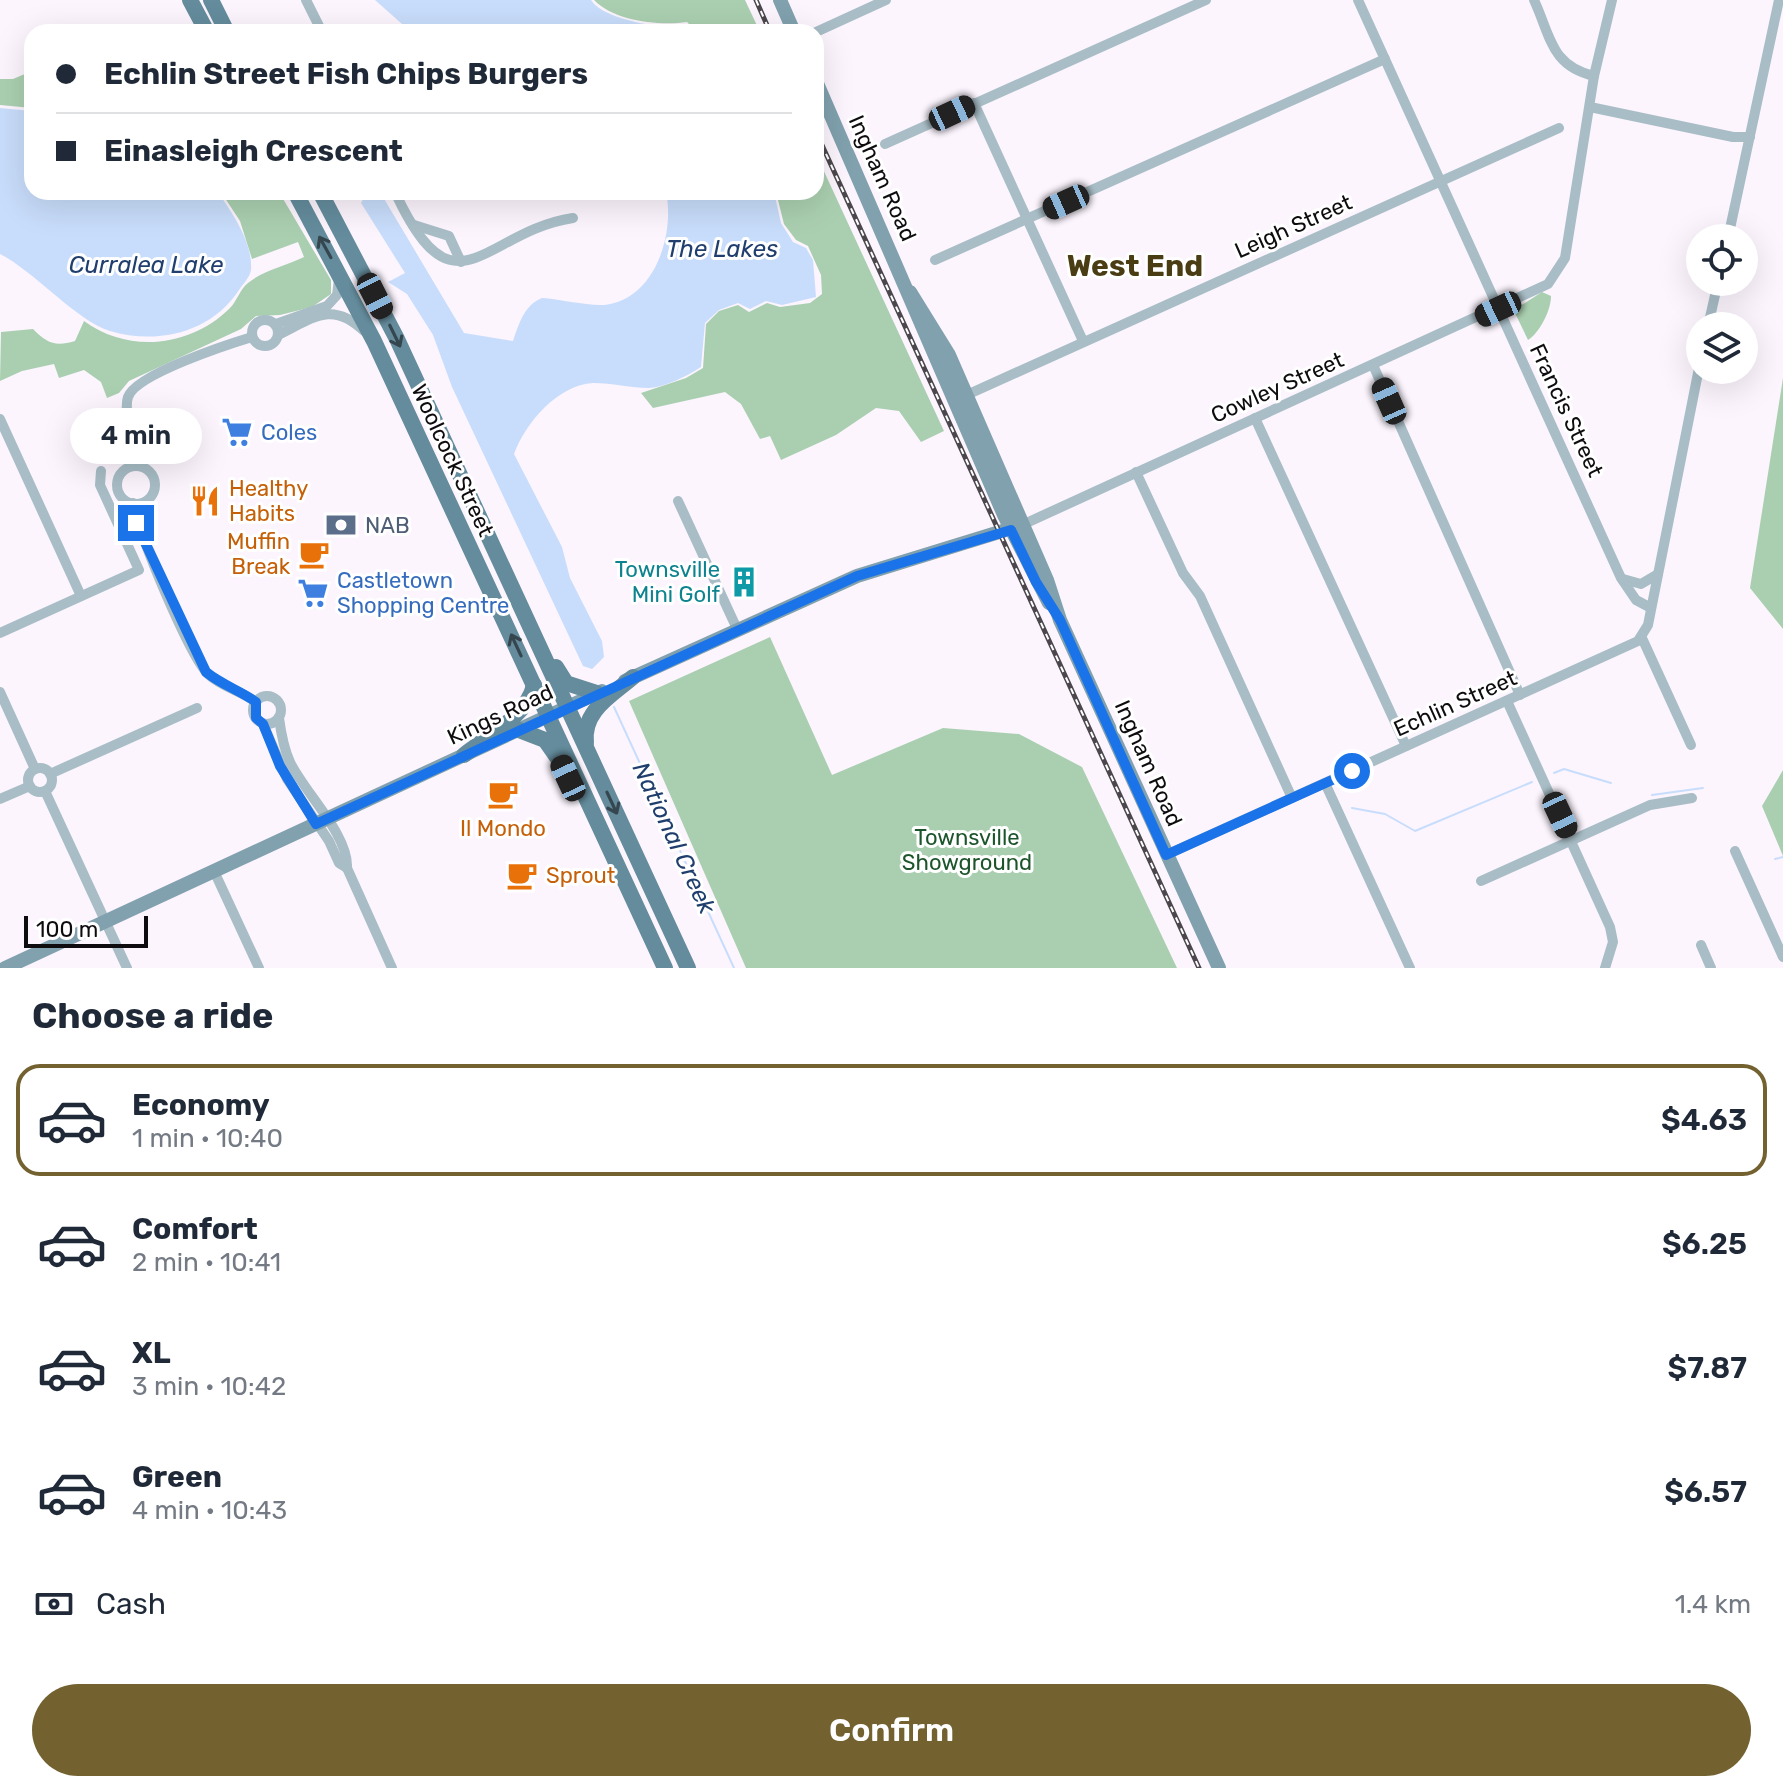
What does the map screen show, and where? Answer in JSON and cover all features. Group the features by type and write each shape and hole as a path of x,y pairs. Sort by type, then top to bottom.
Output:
{"main road":[{"path":"190,0 203,24"},
{"path":"211,0 223,24"},
{"path":"780,0 790,24"},
{"name":"Ingham Road","path":"824,99 910,292 941,340 961,398 1017,528 1036,582 1060,620 1219,968"},
{"name":"Woolcock Street","path":"299,200 374,341 665,968"},
{"name":"Woolcock Street","path":"324,200 397,339 688,968"},
{"name":"Kings Road","path":"5,968 857,576 1017,528"},
{"path":"515,597 562,679 605,690"},
{"path":"586,748 584,727 590,714 633,677"},
{"path":"464,755 526,704 534,685"},
{"path":"519,730 541,736 556,752 617,883 648,932"}],"street":[{"path":"306,0 318,24"},
{"path":"824,28 886,0"},
{"path":"885,144 1206,0"},
{"name":"Francis Street","path":"1358,0 1621,578 1636,600 1651,608"},
{"path":"1534,0 1562,63 1572,71 1594,76"},
{"path":"1612,0 1590,107 1733,137 1750,137"},
{"path":"1731,224 1779,0"},
{"path":"935,260 1385,59"},
{"path":"974,103 1083,341"},
{"name":"Cowley Street","path":"1017,528 1548,284 1565,258 1590,107"},
{"name":"Leigh Street","path":"961,398 1559,128"},
{"path":"400,200 433,254 448,251"},
{"path":"448,251 461,262 479,259 541,225 573,218"},
{"path":"414,225 449,236 448,251"},
{"path":"429,248 429,240 438,232"},
{"path":"252,337 265,346 273,344 277,330 327,306 337,295 339,273"},
{"path":"277,330 338,313 352,320 374,341"},
{"path":"252,337 252,328 259,321 268,319 277,330"},
{"path":"134,466 128,397 142,382 252,337"},
{"path":"1373,365 1520,695"},
{"path":"1691,745 1642,638 1651,608 1696,384"},
{"path":"1255,418 1406,746"},
{"path":"0,419 81,596"},
{"path":"134,466 150,473 154,487 144,502 133,503 123,499 117,485 122,472 134,466"},
{"path":"0,633 139,570 100,485 101,471"},
{"path":"1136,472 1183,573 1200,596 1292,798"},
{"path":"678,501 738,631"},
{"path":"133,503 136,523 153,563 206,672 222,685 237,688 256,702"},
{"path":"1621,578 1636,585 1646,583 1658,574"},
{"name":"Echlin Street","path":"1166,855 1625,650 1642,638"},
{"path":"0,692 35,769"},
{"path":"256,702 265,697 274,698 281,709 279,718 290,762 321,822"},
{"path":"1507,701 1610,927 1613,942 1605,968"},
{"path":"256,702 254,714 263,724 280,766 347,859 347,868 392,968"},
{"path":"50,774 197,708"},
{"path":"263,724 279,718"},
{"path":"35,769 44,769 50,774 51,785 45,791 37,791 30,786 29,776 35,769"},
{"path":"1325,783 1410,968"},
{"path":"0,799 30,786"},
{"path":"45,791 127,968"},
{"path":"1481,881 1650,805 1692,798"},
{"path":"1735,851 1783,957"},
{"path":"214,871 259,968"},
{"path":"1701,945 1711,968"}],"green space":[{"path":"594,0 745,0 756,24 651,22 625,17"},
{"path":"24,74 24,107 0,105 0,79 13,79"},
{"name":"The Lakes","path":"824,171 944,431 921,442 899,411 876,408 836,435 781,460 770,436 760,439 741,404 725,392 653,408 641,393 686,378 703,368 706,324 719,311 738,305 749,312 767,303 780,307 810,303 822,294 821,275 808,246 796,240 784,224 778,200 824,200"},
{"path":"226,200 284,200 331,280 331,294 312,307 280,315 256,316 241,329 129,381 119,393 107,398 101,382 84,370 59,378 54,364 22,371 0,381 1,332 33,329 47,341 62,344 75,341 84,321 102,332 140,342 179,338 214,321 230,308 243,288 254,279 304,257 298,242 252,259 240,221"},
{"path":"1542,292 1551,296 1547,315 1528,340 1515,313 1520,306"},
{"path":"1783,378 1783,629 1750,588"},
{"name":"Townsville Showground","path":"770,637 832,775 943,728 1019,734 1082,767 1177,968 746,968 629,701"},
{"path":"1783,770 1783,856 1762,806"}],"water":[{"path":"375,0 591,0 609,14 649,24 402,24"},
{"name":"Curralea Lake","path":"0,108 24,110 24,200 223,200 249,249 251,270 227,305 214,317 182,332 146,337 97,326 0,254"},
{"name":"The Lakes","path":"363,200 385,200 464,333 513,341 526,310 542,298 604,305 622,300 636,291 658,262 664,245 667,200 776,200 781,223 793,242 806,248 813,260 816,297 782,305 766,301 750,309 738,303 719,310 705,323 701,367 656,387 580,385 545,407 519,442 514,454 562,547 570,578 602,641 604,657 592,669 583,666 452,387 433,335 407,294 388,282 405,273 361,203"}],"waterway":[{"name":"National Creek","path":"614,707 734,968"},
{"path":"1554,773 1564,769 1611,783"},
{"path":"1352,808 1385,814 1415,831 1532,782"},
{"path":"1652,795 1703,788"},
{"path":"1775,859 1783,857"}],"railway":[{"path":"756,0 766,24"},
{"path":"824,149 1199,968"}],"place":[{"name":"Coles","path":"237,432"},
{"name":"Healthy Habits","path":"205,501"},
{"name":"NAB","path":"341,525"},
{"name":"Muffin Break","path":"314,554"},
{"name":"Townsville Mini Golf","path":"744,582"},
{"name":"Castletown Shopping Centre","path":"313,593"},
{"name":"Il Mondo","path":"503,794"},
{"name":"Sprout","path":"522,875"}],"district":[{"name":"West End","path":"1135,266"}],"route":[{"path":"136,523 206,672 222,685 237,688 256,702 254,714 263,724 280,766 316,824 857,576 1011,530 1036,582 1060,620 1166,855 1352,771"}]}
